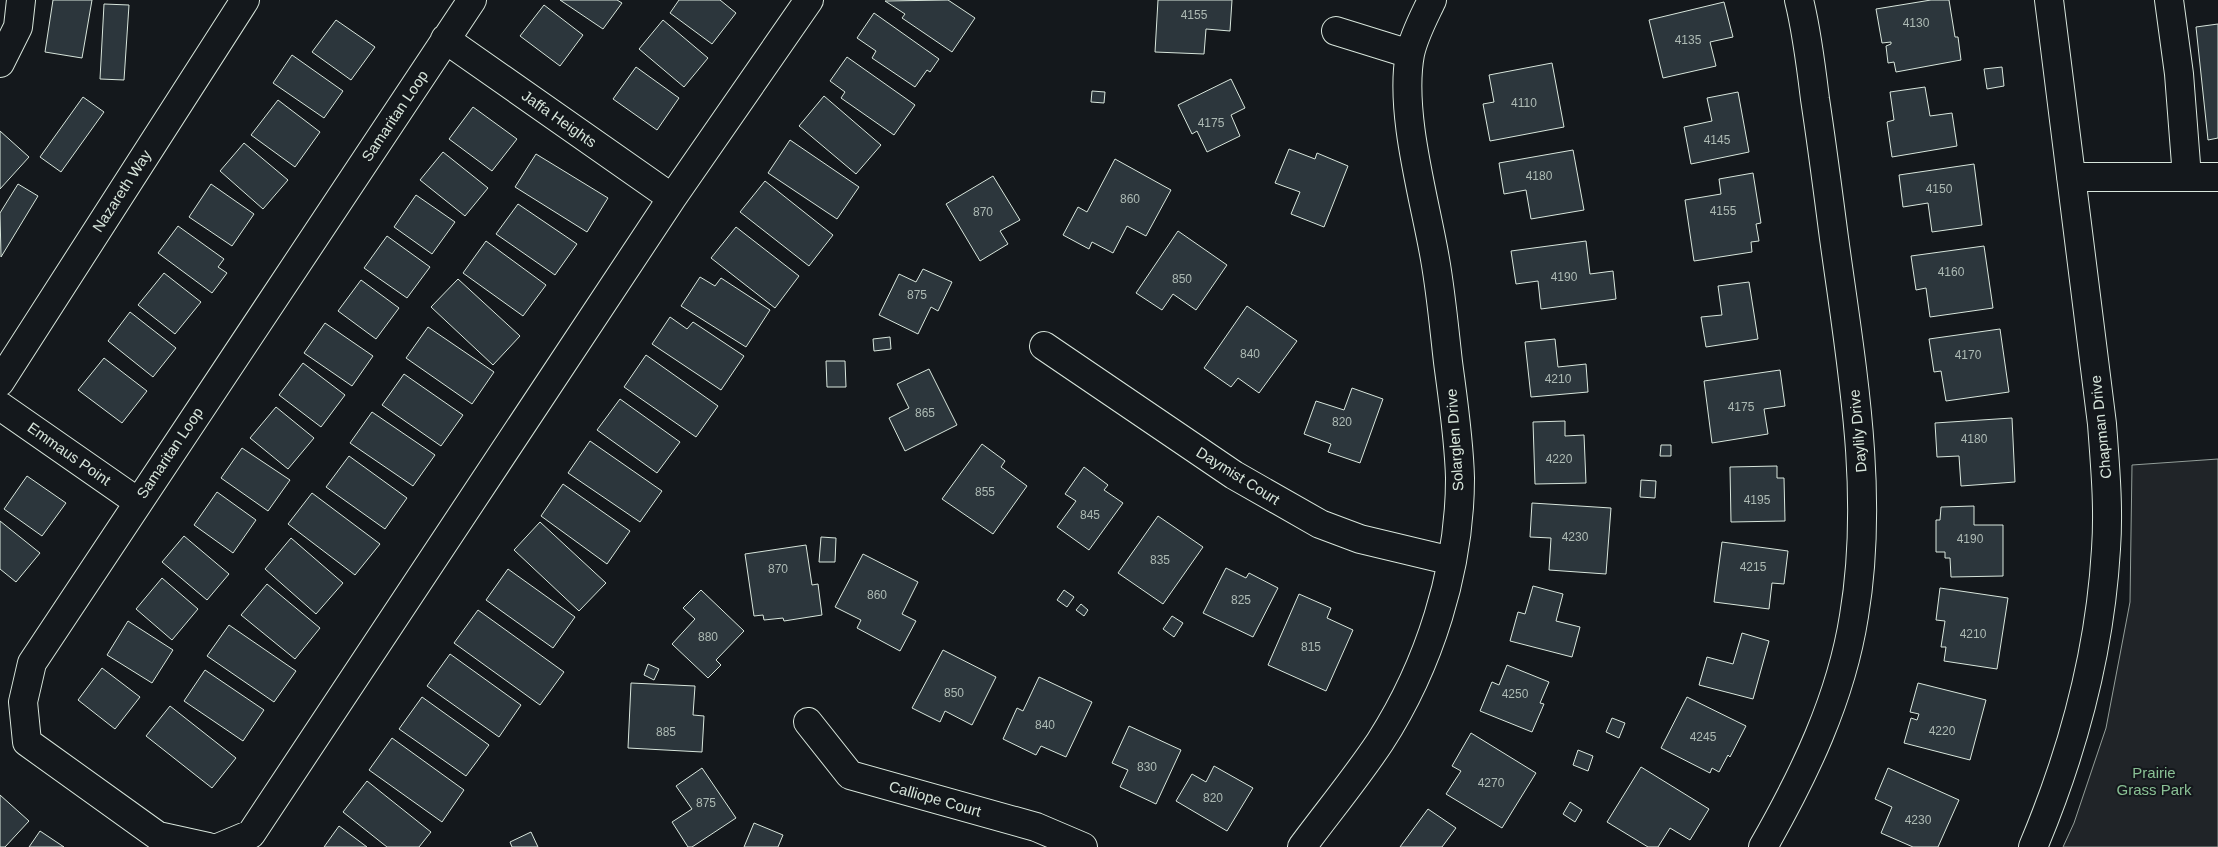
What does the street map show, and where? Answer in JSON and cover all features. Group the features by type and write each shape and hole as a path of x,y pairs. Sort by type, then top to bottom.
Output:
{"street":[{"path":"0,62 18,27 21,0"},
{"name":"Nazareth Way","path":"0,382 244,0"},
{"name":"Samaritan Loop","path":"208,847 158,836 27,742 23,702 32,663 472,0"},
{"path":"220,847 251,834 672,198 809,0"},
{"name":"Solarglen Drive","path":"1302,847 1380,742 1422,663 1437,619 1452,561 1458,517 1460,478 1457,430 1435,260 1409,112 1408,80 1410,54 1418,28 1432,0"},
{"name":"Daylily Drive","path":"1763,847 1815,748 1832,699 1854,617 1860,560 1862,486 1856,396 1811,65 1799,0"},
{"name":"Chapman Drive","path":"2033,847 2056,793 2083,700 2101,609 2106,548 2107,483 2102,424 2049,0"},
{"path":"2170,0 2179,74 2186,177"},
{"path":"1336,31 1410,54"},
{"name":"Jaffa Heights","path":"445,39 672,198"},
{"path":"2071,177 2218,177"},
{"name":"Daymist Court","path":"1044,346 1234,475 1320,524 1360,539 1452,561"},
{"name":"Emmaus Point","path":"0,406 138,502"},
{"name":"Calliope Court","path":"808,722 850,775 1036,827 1083,847"}],"green space":[{"name":"Prairie Grass Park","path":"2218,459 2218,847 2063,847 2074,823 2106,728 2130,602 2132,465"}],"building":[{"path":"53,0 92,0 82,58 45,52"},
{"path":"560,0 617,0 622,3 603,29"},
{"path":"679,0 720,0 736,13 712,44 670,13"},
{"path":"948,0 975,18 952,52 902,18 905,14 885,1"},
{"path":"1158,0 1232,0 1230,31 1206,29 1204,54 1155,52"},
{"path":"1931,0 1949,0 1955,37 1958,37 1961,60 1896,72 1894,62 1888,63 1886,46 1891,44 1891,42 1882,43 1876,9"},
{"path":"1724,2 1733,37 1710,42 1716,66 1663,78 1649,20"},
{"path":"104,4 129,5 124,80 100,79"},
{"path":"544,5 583,35 560,66 520,36"},
{"path":"874,13 939,59 930,72 927,70 915,87 872,58 876,51 857,38"},
{"path":"336,20 375,47 351,80 312,52"},
{"path":"663,20 708,58 684,87 639,49"},
{"path":"2218,24 2218,138 2208,140 2196,27"},
{"path":"292,55 343,91 324,118 273,83"},
{"path":"847,57 915,105 894,135 841,98 845,92 830,81"},
{"path":"1552,63 1564,127 1490,141 1483,104 1494,102 1489,75"},
{"path":"636,67 679,98 657,130 613,99"},
{"path":"2002,67 2004,86 1987,89 1984,69"},
{"path":"1231,79 1245,108 1231,115 1240,136 1207,152 1197,131 1192,134 1178,105"},
{"path":"1925,87 1930,116 1952,113 1957,146 1892,157 1887,122 1894,120 1890,92"},
{"path":"1092,91 1105,92 1104,103 1091,102"},
{"path":"1738,92 1749,152 1691,164 1684,127 1712,121 1707,98"},
{"path":"824,96 881,145 856,174 799,126"},
{"path":"83,97 104,112 61,172 40,157"},
{"path":"278,100 320,132 295,167 251,135"},
{"path":"473,107 517,139 492,171 449,139"},
{"path":"0,131 29,157 0,189"},
{"path":"790,140 859,187 837,219 768,173"},
{"path":"244,143 288,180 263,209 220,171"},
{"path":"1289,149 1315,159 1317,153 1348,166 1324,227 1291,214 1300,192 1275,183"},
{"path":"1573,150 1584,210 1531,219 1526,190 1504,194 1499,163"},
{"path":"443,152 488,188 465,216 420,180"},
{"path":"536,154 608,198 587,232 515,187"},
{"path":"1115,159 1171,190 1146,236 1127,226 1113,253 1092,242 1089,249 1063,235 1078,207 1087,212"},
{"path":"1974,164 1982,225 1932,232 1928,203 1903,207 1899,175"},
{"path":"1753,173 1761,223 1756,224 1759,241 1751,242 1752,252 1694,261 1685,200 1721,194 1719,179"},
{"path":"993,176 1020,220 1000,231 1008,244 980,261 946,204"},
{"path":"765,181 833,235 809,266 740,212"},
{"path":"18,184 38,196 1,257 0,213"},
{"path":"211,184 254,214 232,246 189,217"},
{"path":"416,195 455,222 432,254 394,227"},
{"path":"518,204 577,244 555,275 496,234"},
{"path":"178,226 224,259 218,267 227,273 212,293 158,253"},
{"path":"736,227 799,276 775,308 711,258"},
{"path":"1178,231 1227,265 1196,310 1173,294 1162,310 1136,293"},
{"path":"387,236 430,267 407,298 364,268"},
{"path":"486,241 546,285 523,316 463,273"},
{"path":"1586,241 1590,274 1613,271 1616,299 1541,309 1538,281 1516,284 1511,251"},
{"path":"1984,246 1993,308 1930,317 1926,288 1916,290 1911,256"},
{"path":"923,269 952,282 938,311 931,307 918,334 879,315 899,274 916,282"},
{"path":"164,273 201,302 175,334 138,305"},
{"path":"700,277 715,286 721,278 770,310 746,347 681,306"},
{"path":"458,279 520,336 493,365 431,307"},
{"path":"361,280 399,308 376,339 338,311"},
{"path":"1749,282 1758,339 1706,347 1701,317 1722,315 1718,286"},
{"path":"1247,306 1297,341 1259,393 1238,378 1231,387 1204,368"},
{"path":"130,312 176,348 153,377 108,341"},
{"path":"670,317 687,329 693,322 744,356 721,390 652,344"},
{"path":"325,323 373,356 352,386 304,353"},
{"path":"428,327 494,372 472,404 406,358"},
{"path":"2000,329 2009,392 1946,401 1941,371 1934,372 1929,339"},
{"path":"890,337 891,349 874,351 873,339"},
{"path":"1555,339 1558,367 1586,364 1588,392 1531,397 1525,342"},
{"path":"646,355 718,406 696,437 624,387"},
{"path":"104,358 147,391 122,423 78,390"},
{"path":"826,361 845,361 846,387 827,387"},
{"path":"303,363 345,395 321,427 279,395"},
{"path":"929,369 957,425 905,451 889,418 909,408 897,384"},
{"path":"1780,370 1785,406 1764,409 1768,434 1712,443 1704,381"},
{"path":"404,374 463,415 441,446 382,405"},
{"path":"1352,388 1383,399 1360,463 1328,452 1331,444 1304,434 1316,401 1344,410"},
{"path":"620,399 680,442 657,473 597,430"},
{"path":"276,407 314,438 288,469 250,438"},
{"path":"372,412 435,455 413,486 350,443"},
{"path":"2012,418 2015,482 1961,486 1959,456 1937,457 1935,423"},
{"path":"1565,421 1565,436 1584,435 1586,483 1535,484 1533,422"},
{"path":"590,441 662,491 640,522 568,473"},
{"path":"982,444 1005,461 1001,467 1027,486 993,534 942,499"},
{"path":"1661,445 1671,445 1671,456 1660,456"},
{"path":"242,448 290,480 268,511 221,478"},
{"path":"349,456 407,498 385,529 326,487"},
{"path":"1777,466 1777,478 1784,478 1785,521 1731,522 1730,467"},
{"path":"1084,467 1108,485 1104,490 1123,503 1089,550 1057,527 1076,501 1065,494"},
{"path":"27,476 66,503 42,536 4,509"},
{"path":"1641,480 1656,481 1655,498 1640,497"},
{"path":"563,484 630,531 607,564 541,516"},
{"path":"217,492 256,520 233,553 194,525"},
{"path":"312,493 380,544 355,575 288,524"},
{"path":"1532,503 1611,508 1606,574 1549,570 1551,538 1530,537"},
{"path":"1974,506 1974,525 2003,525 2003,576 1951,577 1950,558 1945,558 1945,552 1936,552 1936,520 1940,520 1941,507"},
{"path":"1158,516 1203,547 1163,604 1118,573"},
{"path":"0,521 40,553 16,582 0,569"},
{"path":"540,522 606,583 579,611 514,550"},
{"path":"184,536 229,574 207,600 162,562"},
{"path":"821,537 836,538 835,562 819,562"},
{"path":"291,538 343,583 316,614 265,569"},
{"path":"1722,542 1788,551 1784,584 1772,583 1769,609 1714,602"},
{"path":"806,545 812,585 818,584 822,615 784,621 783,618 764,620 763,615 754,616 745,554"},
{"path":"863,554 918,582 902,614 916,621 900,651 857,628 861,620 835,607"},
{"path":"1226,568 1246,578 1249,573 1278,588 1253,637 1203,613"},
{"path":"508,569 575,617 553,648 486,600"},
{"path":"162,578 198,609 172,640 136,609"},
{"path":"267,584 320,628 295,659 241,615"},
{"path":"1533,586 1563,594 1556,621 1580,627 1572,657 1510,641 1518,612 1525,614"},
{"path":"1940,588 2008,598 1997,669 1944,661 1946,647 1941,647 1945,621 1936,620"},
{"path":"701,590 744,631 716,660 721,665 708,678 672,644 695,619 683,608"},
{"path":"1064,590 1074,597 1067,607 1057,600"},
{"path":"1299,594 1331,608 1327,618 1353,630 1326,691 1268,665"},
{"path":"1081,604 1088,610 1084,616 1076,610"},
{"path":"478,610 564,672 540,705 454,643"},
{"path":"1172,616 1183,623 1174,637 1163,629"},
{"path":"128,621 173,650 152,683 107,655"},
{"path":"229,625 296,671 274,702 207,656"},
{"path":"1742,633 1769,641 1753,699 1699,685 1707,657 1733,664"},
{"path":"943,650 996,677 972,725 945,711 940,722 912,708"},
{"path":"450,654 521,705 499,737 427,686"},
{"path":"648,664 659,669 654,680 644,675"},
{"path":"1507,665 1549,682 1540,703 1544,704 1532,732 1480,711 1492,682 1499,685"},
{"path":"102,668 140,697 115,729 78,700"},
{"path":"205,670 264,710 243,741 184,701"},
{"path":"1039,677 1092,702 1066,757 1041,746 1036,755 1003,739 1017,708 1023,711"},
{"path":"631,683 695,686 693,715 704,716 702,752 628,748"},
{"path":"1918,683 1986,700 1970,760 1904,743 1911,718 1917,720 1919,714 1910,712"},
{"path":"422,697 489,745 466,776 399,729"},
{"path":"1687,697 1746,726 1730,757 1728,755 1719,772 1712,768 1710,773 1661,748"},
{"path":"170,706 236,758 212,788 146,736"},
{"path":"1612,718 1625,723 1619,738 1606,732"},
{"path":"1129,726 1181,750 1156,804 1120,787 1128,770 1112,763"},
{"path":"1471,733 1536,773 1502,828 1446,794 1461,771 1452,766"},
{"path":"392,738 464,790 442,822 369,770"},
{"path":"1578,750 1593,756 1588,771 1573,765"},
{"path":"1214,766 1253,788 1227,831 1176,801 1192,774 1206,782"},
{"path":"1641,767 1709,809 1690,840 1670,828 1658,847 1648,847 1607,822"},
{"path":"702,768 736,818 692,847 688,847 672,822 692,809 676,786"},
{"path":"1888,768 1959,800 1938,847 1913,847 1881,833 1892,807 1875,799"},
{"path":"367,781 431,832 419,847 387,847 343,812"},
{"path":"0,795 29,821 5,847 0,847"},
{"path":"1570,802 1582,810 1575,822 1563,814"},
{"path":"1428,809 1456,828 1442,847 1400,847"},
{"path":"754,823 783,835 778,847 744,847"},
{"path":"339,826 367,847 324,847"},
{"path":"40,831 64,847 29,847"},
{"path":"531,832 538,847 512,847 510,842"}]}
